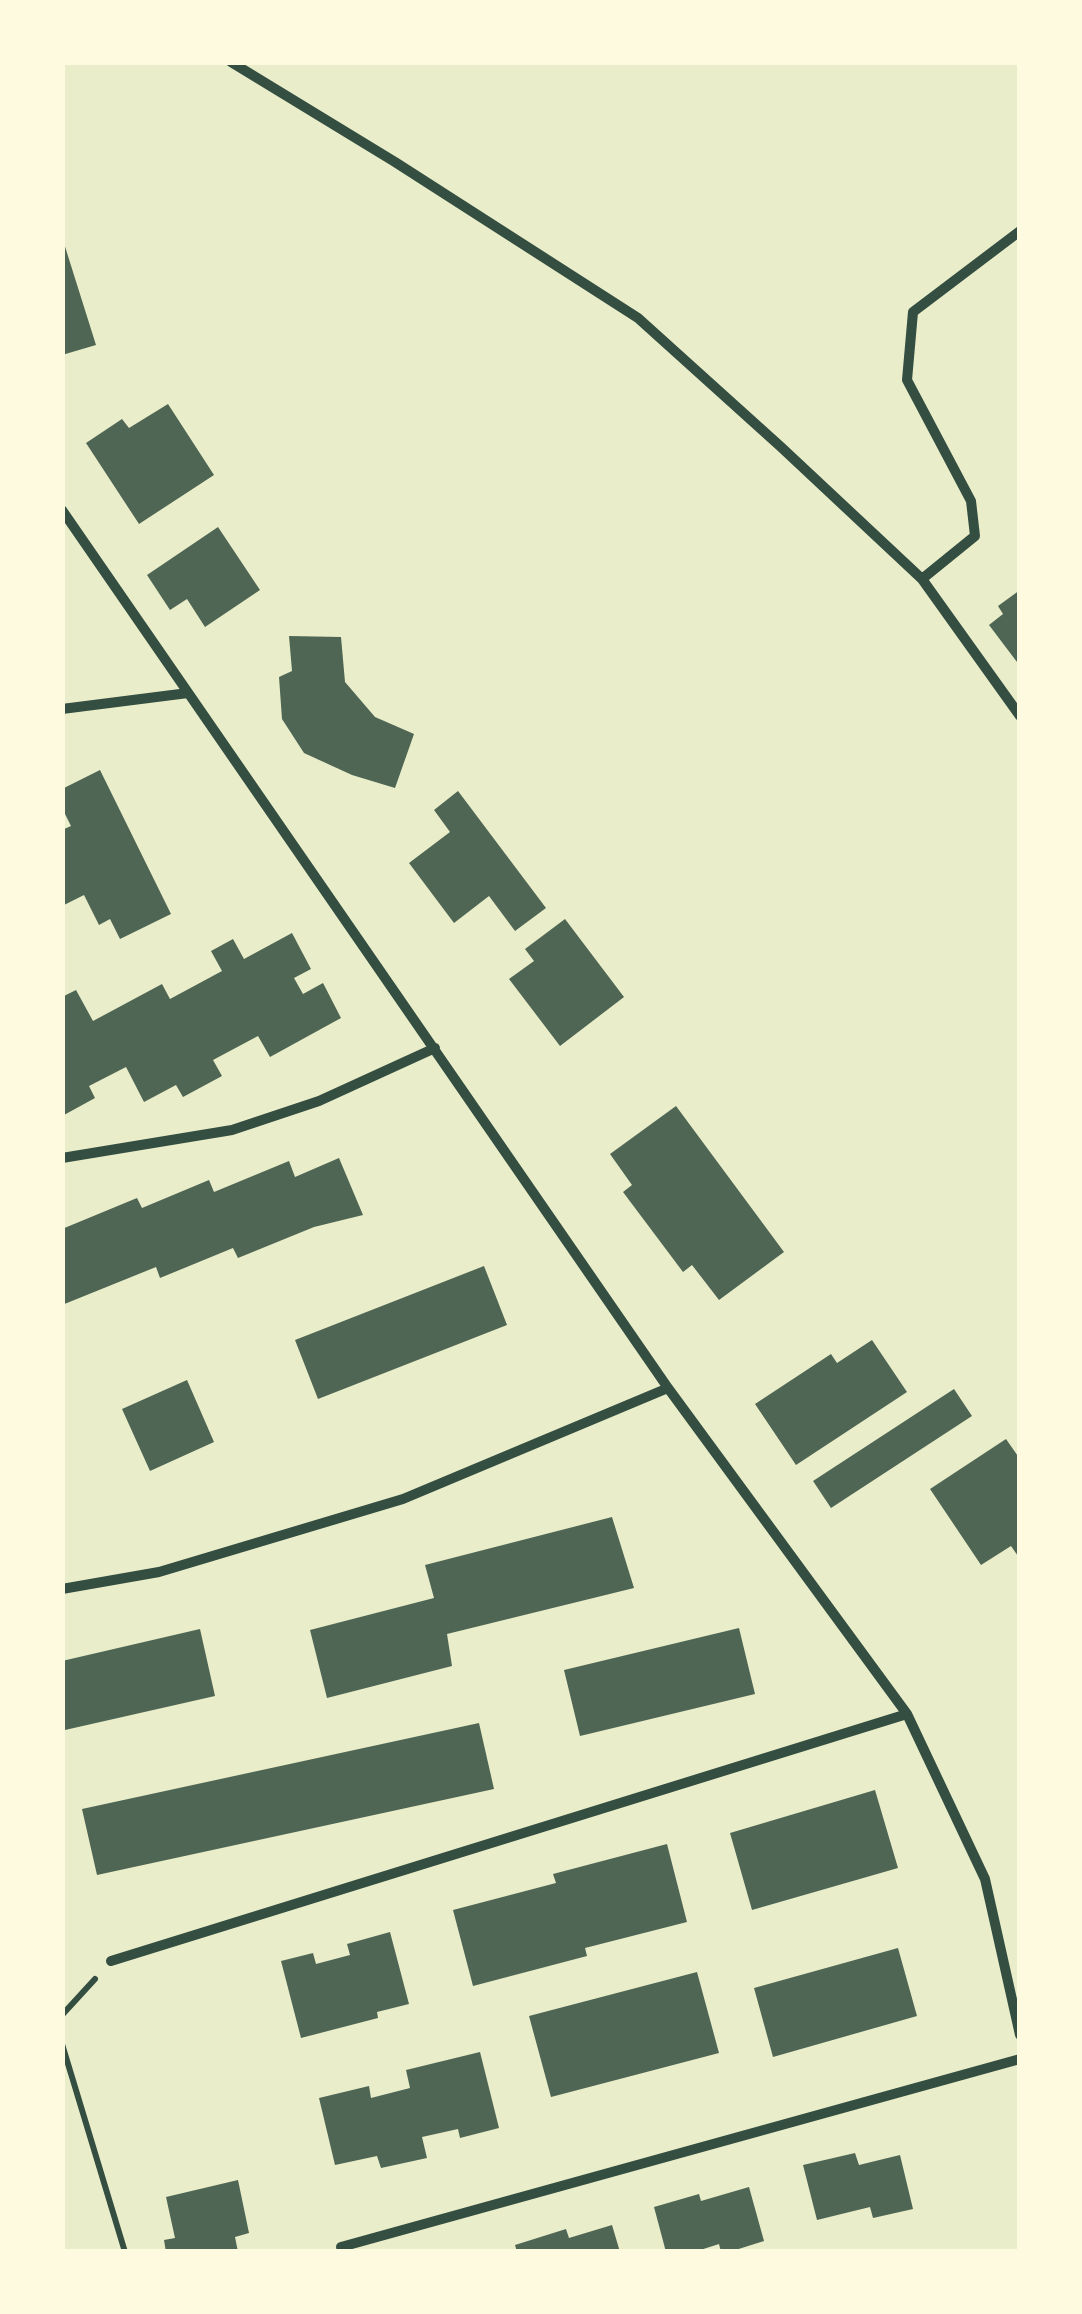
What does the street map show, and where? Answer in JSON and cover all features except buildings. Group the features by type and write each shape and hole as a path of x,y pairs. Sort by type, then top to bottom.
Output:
{"street":[{"path":"231,62 638,318 922,579 1020,716"},
{"path":"922,579 975,536 971,501 907,380 913,312 1020,232"},
{"path":"62,510 668,1388 906,1714 985,1879 1020,2035"},
{"path":"62,710 188,693"},
{"path":"62,1158 232,1130 319,1101 435,1048"},
{"path":"62,1588 159,1572 402,1499 668,1388"},
{"path":"111,1961 906,1714"},
{"path":"340,2247 1020,2059"}],"path":[{"path":"62,2015 111,1961"},
{"path":"62,2044 126,2252"}]}
